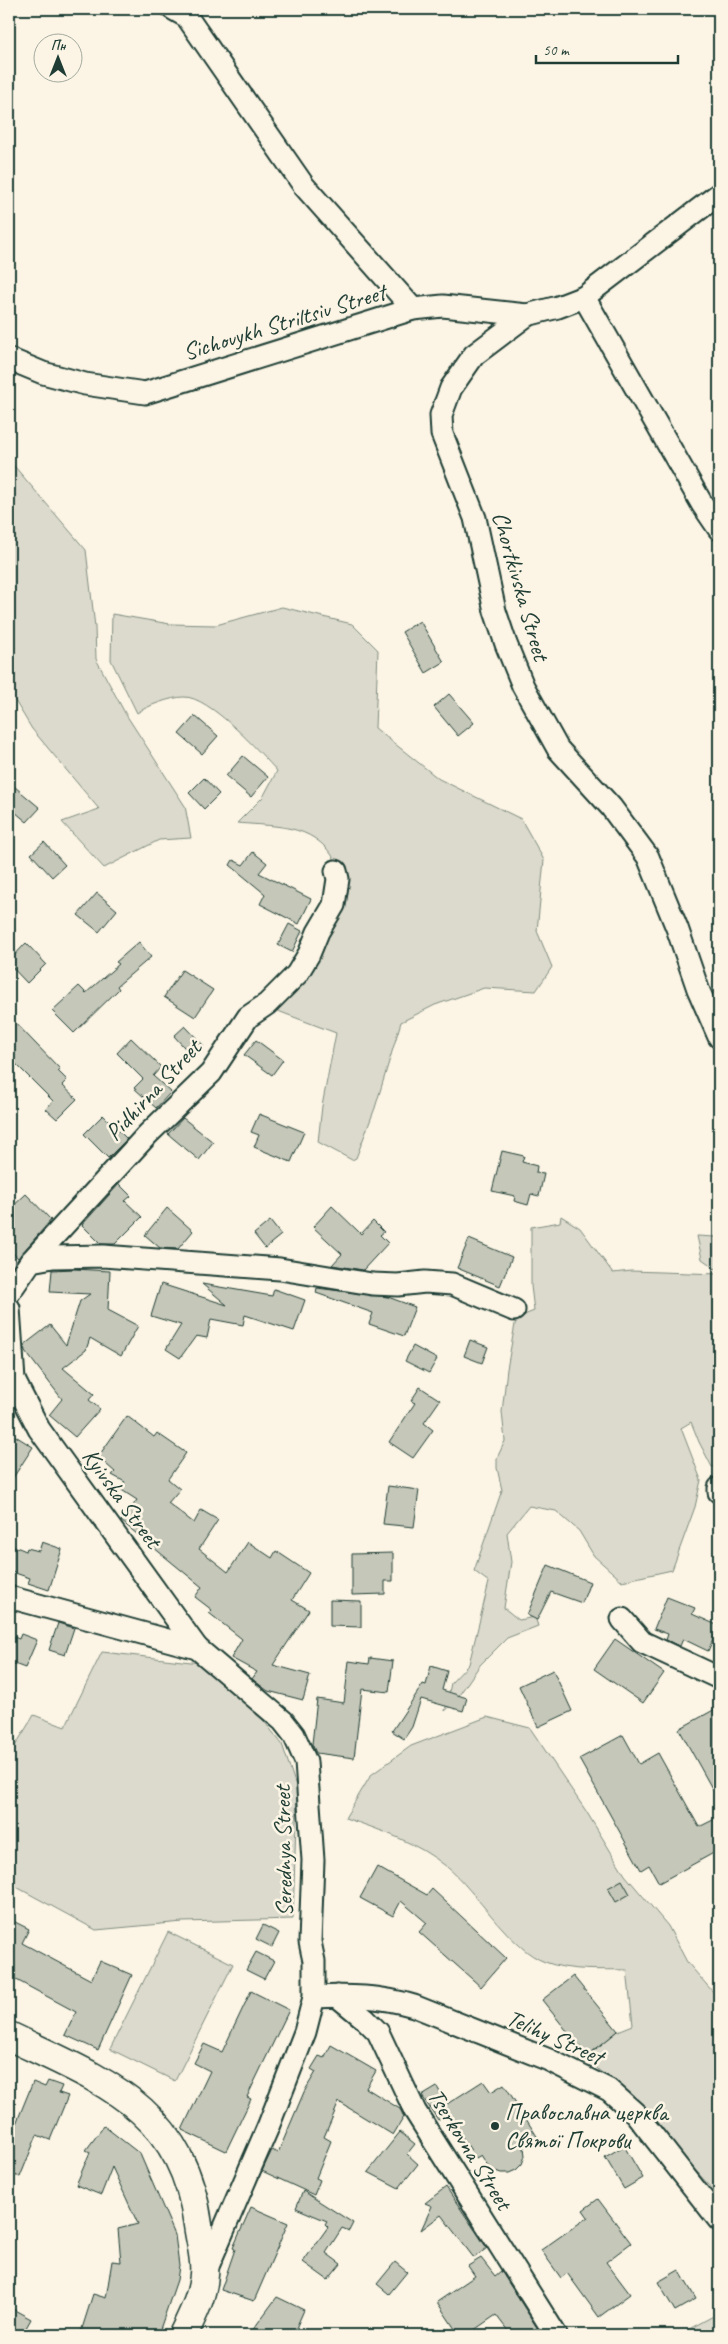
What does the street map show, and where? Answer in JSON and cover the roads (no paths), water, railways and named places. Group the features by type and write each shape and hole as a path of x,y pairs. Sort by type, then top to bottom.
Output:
{"street":[{"name":"Sichovykh Striltsiv Street","path":"9,358 43,373 85,384 146,392 413,309 304,186 183,12"},
{"path":"413,309 443,306 527,315 558,308 584,297 719,194"},
{"path":"584,297 702,504 719,529"},
{"name":"Chortkivska Street","path":"527,315 474,355 451,388 441,415 442,434 475,518 496,611 506,644 523,686 558,749 611,807 648,857 677,928 698,989 719,1037"},
{"name":"Pidhirna Street","path":"9,1292 31,1261 148,1134 211,1074 248,1017 267,1004 297,974 334,904 338,879 336,870"},
{"path":"31,1261 53,1257 104,1256 280,1270 372,1284 398,1285 425,1282 452,1284 514,1310"},
{"path":"9,1308 11,1378"},
{"name":"Kyivska Street","path":"11,1378 39,1429 197,1648"},
{"name":"Serednya Street","path":"9,1597 197,1648 283,1721 294,1735 306,1762 313,1860 310,1942 314,1962 314,1997 308,2023 268,2127 204,2273"},
{"path":"622,1620 642,1642 719,1678"},
{"name":"Tserkovna Street","path":"336,1996 352,2007 378,2032 404,2092 415,2111 556,2335"},
{"name":"Telihy Street","path":"314,1997 375,1997 414,2006 549,2060 609,2090 636,2114 719,2220"},
{"path":"9,2036 101,2081 143,2111 164,2134 183,2164 195,2197 204,2273 199,2298 183,2335"}],"place":[{"name":"Православна церква Святої Покрови","path":"495,2126"}]}
